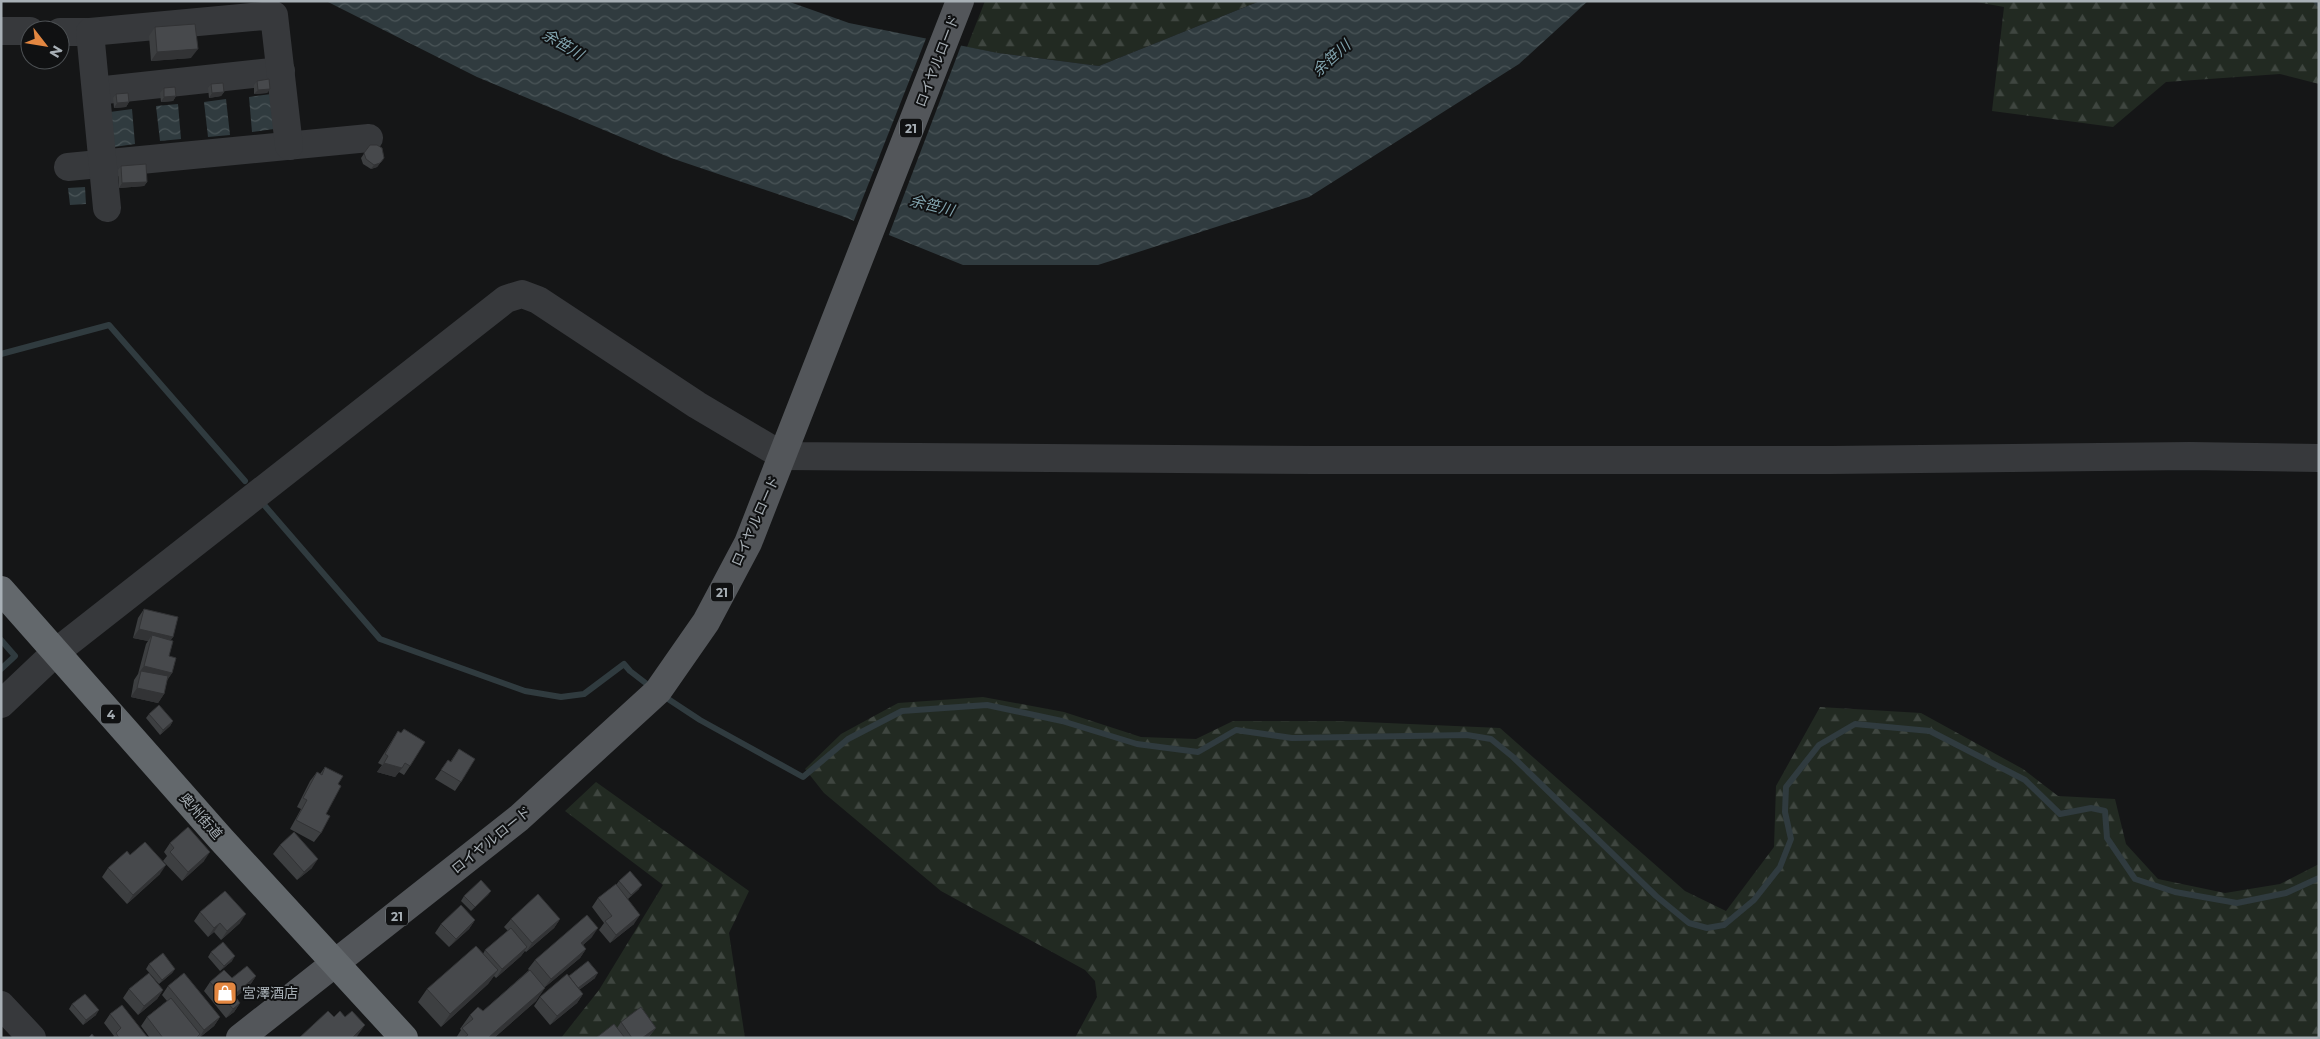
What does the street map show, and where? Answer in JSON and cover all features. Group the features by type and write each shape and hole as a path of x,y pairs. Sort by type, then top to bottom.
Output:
{"highway":[{"name":"奥州街道","path":"1,590 221,839 404,1038"}],"main road":[{"name":"ロイヤルロード","path":"240,1038 520,818 658,691 706,622 748,543 957,10"}],"lane":[{"path":"70,32 90,32 274,15 289,146"},
{"path":"1,31 20,31"},
{"path":"90,32 107,208"},
{"path":"96,91 281,71"},
{"path":"68,167 369,138"},
{"path":"1,704 56,652 506,299 522,294 538,300 697,405 783,456 1304,460 1831,460 2190,456 2319,458"},
{"path":"1,1004 32,1038"}],"green space":[{"path":"985,1 1260,1 1099,66 998,53 967,47"},
{"path":"1971,1 2319,1 2319,84 2280,74 2166,82 2113,127 1992,111 2004,7"},
{"path":"983,697 1064,712 1141,737 1196,739 1233,721 1342,721 1500,728 1685,891 1726,911 1774,847 1776,786 1820,707 1921,713 2023,769 2058,796 2115,799 2126,844 2158,879 2225,893 2280,884 2319,864 2319,1038 1075,1038 1097,997 1095,981 1085,970 941,891 824,793 805,769 841,734 898,703"},
{"path":"596,782 749,891 729,933 745,1038 561,1038 599,990 663,885 565,811"}],"water":[{"name":"余笹川","path":"326,1 787,1 849,23 998,53 1099,66 1260,1 1588,1 1519,64 1309,197 1098,265 963,265 842,216 671,158 477,77"},
{"path":"271,94 274,129 252,132 249,97"},
{"path":"226,99 230,135 208,137 204,102"},
{"path":"178,104 181,139 160,141 156,106"},
{"path":"132,109 135,144 114,147 110,112"},
{"path":"85,187 86,204 70,205 68,188"}],"pier":[{"path":"927,36 962,43 888,237 853,223"}],"building":[{"path":"195,24 198,49 157,52 155,27"},
{"path":"269,79 270,89 258,90 257,81"},
{"path":"223,83 224,92 212,93 211,84"},
{"path":"175,87 176,96 164,97 164,88"},
{"path":"128,93 129,102 117,103 116,94"},
{"path":"370,145 377,145 382,148 384,158 380,163 374,165 366,159 364,153"},
{"path":"146,164 147,182 122,183 121,166"},
{"path":"144,609 178,617 173,637 139,629"},
{"path":"152,635 173,641 169,656 176,658 172,673 144,666"},
{"path":"141,671 168,676 164,694 137,688"},
{"path":"159,705 173,721 163,730 149,714"},
{"path":"404,729 425,742 410,766 405,763 402,768 384,763 388,756 385,754 398,731 401,733"},
{"path":"459,749 475,759 461,782 441,770 448,760 451,762"},
{"path":"325,767 343,776 338,784 341,786 326,814 330,816 321,833 296,820 307,800 303,798 317,772 322,775"},
{"path":"188,827 210,852 188,872 170,852 174,848 170,843"},
{"path":"294,832 318,859 304,872 280,845"},
{"path":"145,842 166,865 133,895 108,868 127,851 130,855"},
{"path":"630,871 642,885 631,895 619,881"},
{"path":"481,880 491,891 475,907 464,896"},
{"path":"616,884 640,915 616,935 605,921 612,916 598,898"},
{"path":"225,891 246,914 227,931 220,923 214,928 200,912"},
{"path":"538,894 560,919 532,943 511,919"},
{"path":"461,905 475,920 456,939 441,924"},
{"path":"587,915 598,928 581,943 586,949 551,979 535,960"},
{"path":"511,928 527,947 502,969 485,950"},
{"path":"223,942 235,956 224,966 211,952"},
{"path":"476,946 498,970 450,1014 427,989"},
{"path":"163,953 175,969 162,980 149,964"},
{"path":"588,961 598,973 578,988 569,976"},
{"path":"247,966 256,976 234,995 240,1003 233,1009 210,982 224,970 232,978"},
{"path":"530,970 545,988 488,1038 464,1038 468,1035 462,1028 473,1019 470,1015 478,1007 483,1011"},
{"path":"149,973 163,990 144,1006 129,989"},
{"path":"184,973 220,1017 204,1030 168,986"},
{"path":"567,974 583,994 557,1016 540,997"},
{"path":"85,994 99,1010 86,1020 72,1004"},
{"path":"171,998 200,1034 196,1038 163,1038 147,1017"},
{"path":"122,1005 148,1038 119,1038 116,1033 121,1028 110,1014"},
{"path":"641,1007 656,1028 642,1038 632,1038 621,1022"},
{"path":"328,1011 334,1017 340,1011 345,1017 352,1011 365,1025 352,1038 299,1038"},
{"path":"614,1024 625,1038 596,1038"}],"waterway":[{"path":"2316,1 2319,4"},
{"path":"1,354 109,325 245,481"},
{"path":"265,506 380,639 525,691 561,697 584,694 624,664 652,688"},
{"path":"1,640 15,656 1,669"},
{"path":"662,695 700,720 803,777 848,739 902,711 987,705 1062,721 1137,744 1198,752 1236,730 1292,738 1467,735 1491,739 1513,757 1656,896 1689,923 1707,928 1724,925 1754,900 1780,867 1791,839 1785,812 1786,787 1819,745 1855,724 1930,731 2025,780 2060,814 2091,808 2105,811 2107,838 2135,879 2175,892 2237,903 2286,893 2319,878"}],"place":[{"name":"宮澤酒店","path":"225,993"}]}
